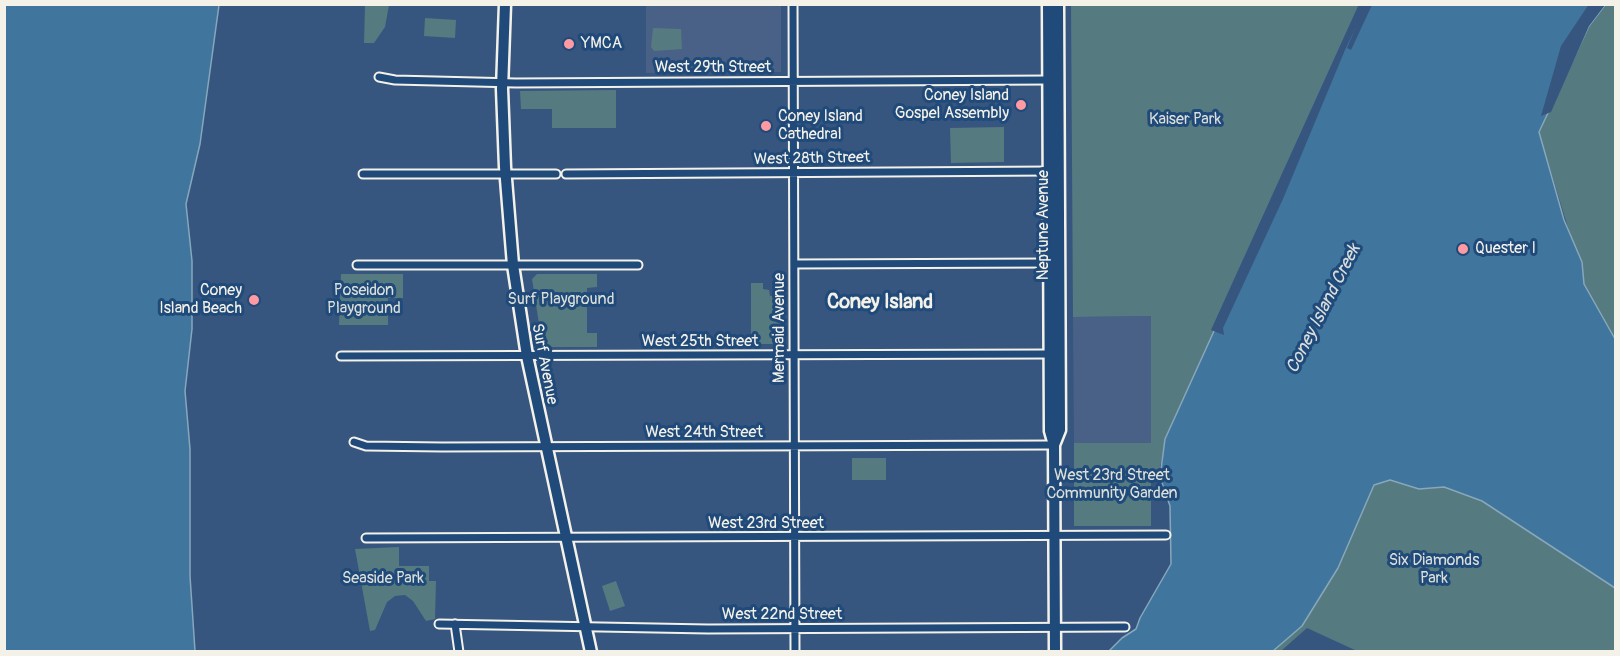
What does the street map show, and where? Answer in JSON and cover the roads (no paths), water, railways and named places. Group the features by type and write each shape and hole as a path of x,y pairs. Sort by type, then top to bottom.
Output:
{"main road":[{"name":"Surf Avenue","path":"505,4 503,81 505,174 513,265 527,356 591,651"},
{"name":"Neptune Avenue","path":"1048,4 1048,80 1054,171 1055,354 1050,431 1054,445 1056,651"},
{"name":"Neptune Avenue","path":"1055,354 1050,263 1058,4"}],"street":[{"name":"Mermaid Avenue","path":"793,4 795,651"},
{"name":"West 29th Street","path":"379,76 395,80 503,81 1048,80"},
{"name":"West 28th Street","path":"566,174 1054,171"},
{"path":"363,174 555,174"},
{"path":"794,264 1050,263"},
{"path":"357,265 638,265"},
{"name":"West 25th Street","path":"341,356 1055,354"},
{"name":"West 24th Street","path":"354,442 366,446 546,447 1054,445"},
{"name":"West 23rd Street","path":"366,538 1166,535"},
{"name":"West 22nd Street","path":"439,624 795,628 1125,627"},
{"path":"455,624 459,651"}],"water":[{"path":"4,5 219,5 200,144 186,204 192,261 192,329 185,391 190,449 190,576 195,651 5,651"},
{"name":"Coney Island Creek","path":"1362,5 1605,5 1589,26 1539,132 1564,220 1582,262 1584,284 1615,339 1615,588 1482,501 1444,487 1419,489 1390,480 1374,485 1338,568 1302,626 1273,651 1108,652 1122,638 1136,629 1171,564 1170,506 1160,477 1165,439"}],"place":[{"name":"YMCA","path":"569,44"},
{"name":"Coney Island Gospel Assembly","path":"1021,105"},
{"name":"Coney Island Cathedral","path":"766,126"},
{"name":"Quester I","path":"1463,249"},
{"name":"Coney Island Beach","path":"254,300"}],"district":[{"name":"Coney Island","path":"880,303"}],"park label":[{"name":"Kaiser Park","path":"1185,120"},
{"name":"Poseidon Playground","path":"364,300"},
{"name":"Surf Playground","path":"561,300"},
{"name":"West 23rd Street Community Garden","path":"1112,485"},
{"name":"Six Diamonds Park","path":"1434,570"},
{"name":"Seaside Park","path":"383,579"}]}
